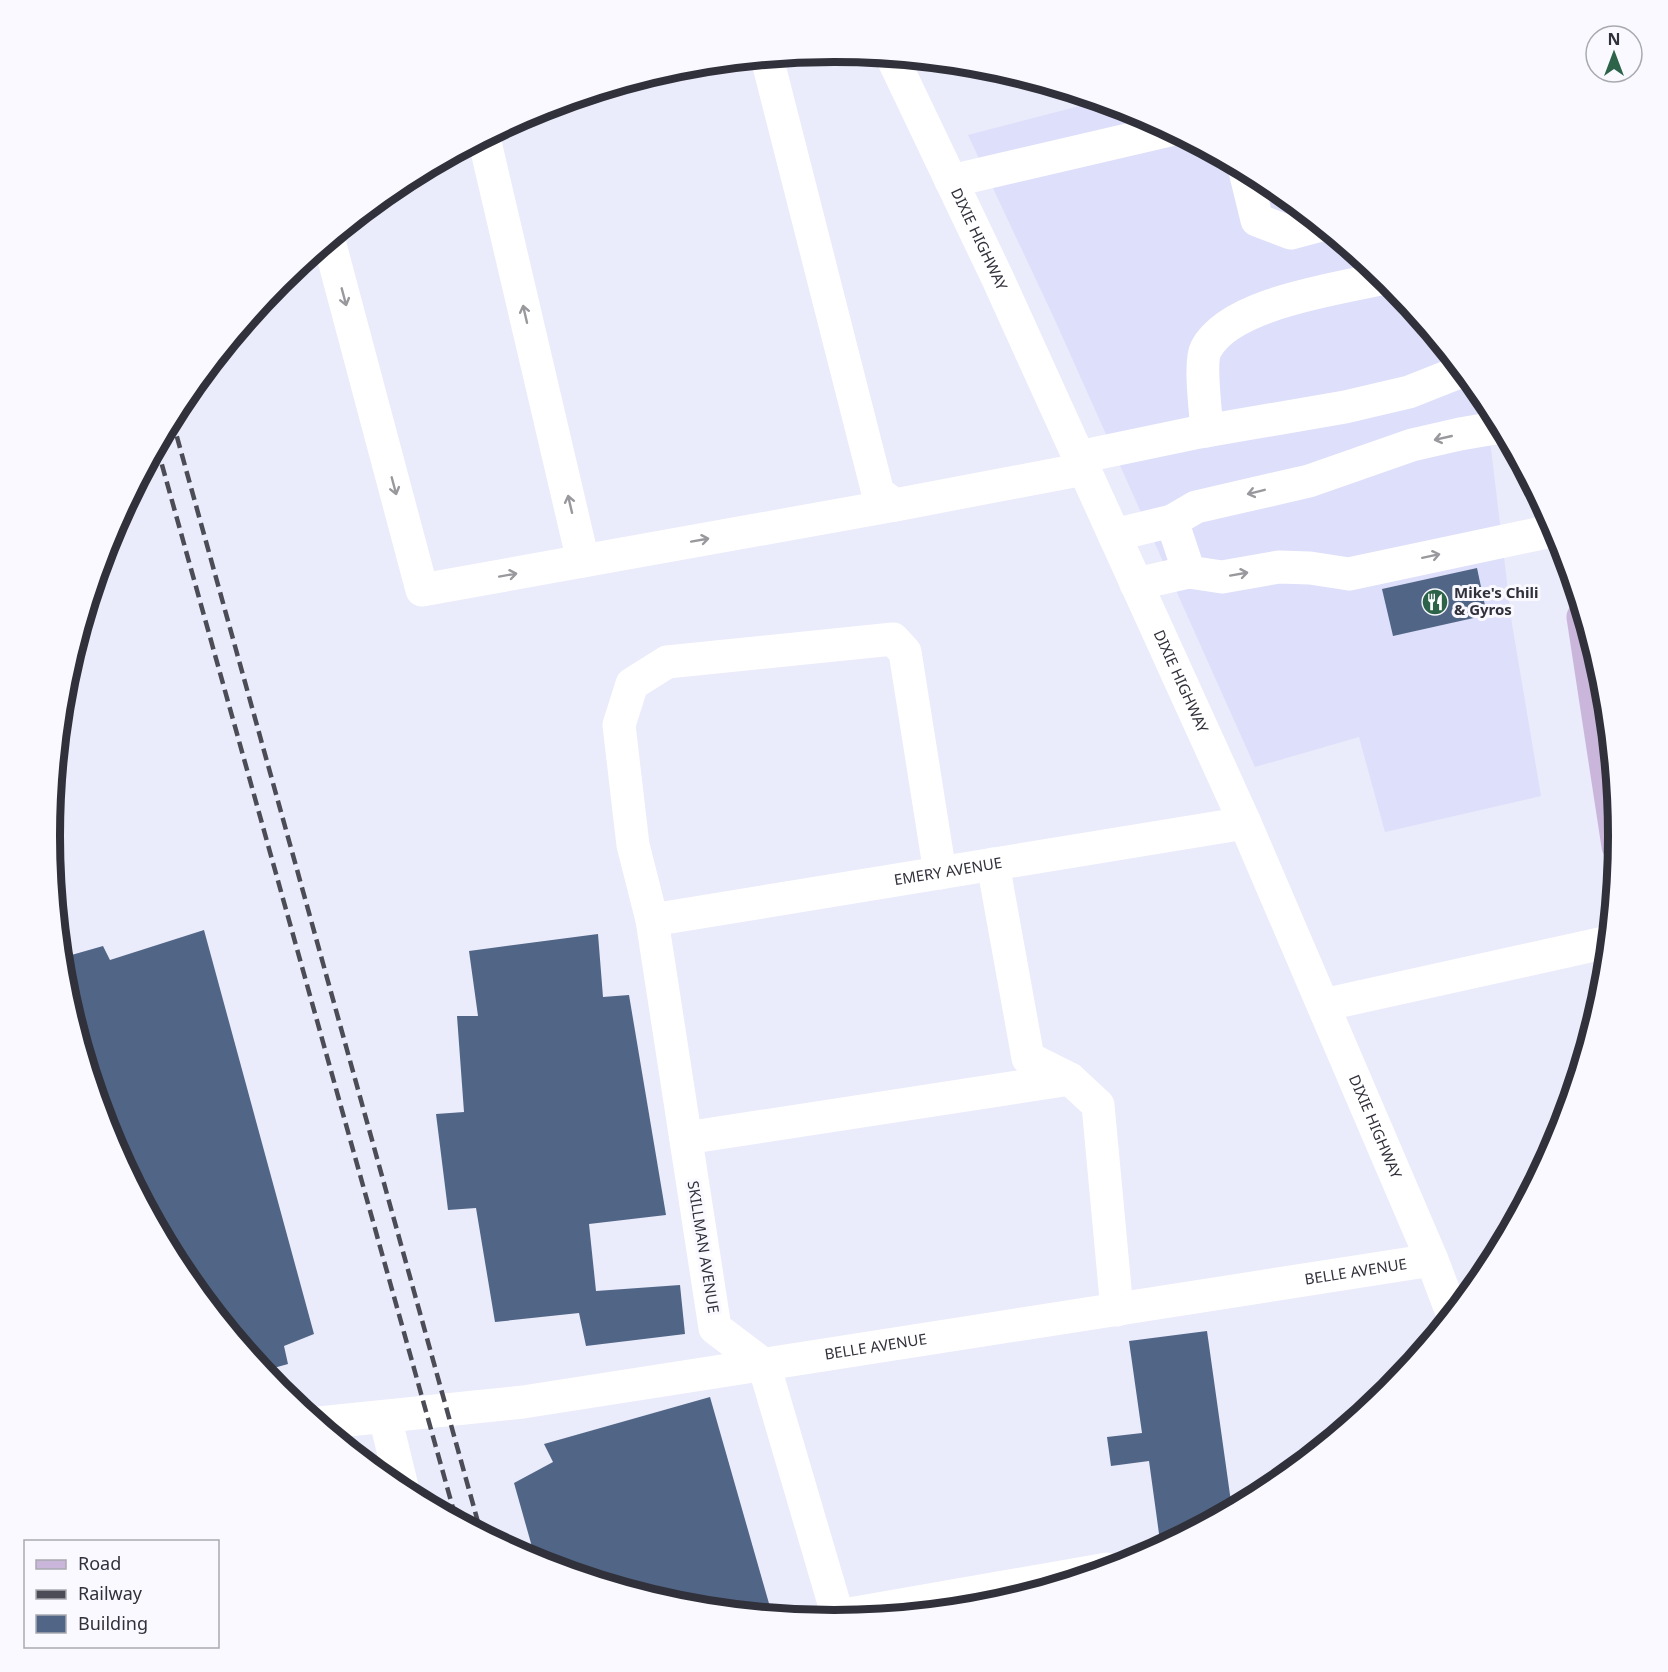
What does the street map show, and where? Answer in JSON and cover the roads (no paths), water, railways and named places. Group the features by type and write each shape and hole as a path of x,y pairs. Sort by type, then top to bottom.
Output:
{"street":[{"path":"769,65 878,493 895,505"},
{"name":"DIXIE HIGHWAY","path":"896,65 1245,823 1432,1260 1449,1305"},
{"path":"951,181 1157,133"},
{"path":"485,146 583,561"},
{"path":"1248,182 1257,220 1291,233 1312,227"},
{"path":"330,249 422,590 895,505 1081,463 1207,431 1345,407 1409,392 1455,374"},
{"path":"1207,431 1203,381 1205,350 1223,330 1246,314 1289,299 1372,281"},
{"path":"1114,535 1172,520 1196,507 1309,481 1412,445 1492,429"},
{"path":"1172,520 1188,572"},
{"path":"1136,584 1188,572 1222,577 1279,567 1310,568 1349,574 1545,532"},
{"name":"SKILLMAN AVENUE","path":"764,1365 715,1328 652,920 633,845 620,725 632,684 667,662 893,639 905,652 940,873"},
{"name":"EMERY AVENUE","path":"652,920 1245,823"},
{"path":"993,864 1028,1058 1070,1079 1098,1105 1117,1310"},
{"path":"1323,1005 1600,944"},
{"path":"686,1138 1070,1079"},
{"name":"BELLE AVENUE","path":"329,1422 523,1402 1432,1260"},
{"path":"764,1365 837,1610"},
{"path":"385,1417 400,1477"},
{"path":"904,1606 1047,1580"}],"railway":[{"path":"175,430 478,1523"},
{"path":"160,457 453,1509"}],"place":[{"name":"Mike's Chili & Gyros","path":"1435,602"}]}
